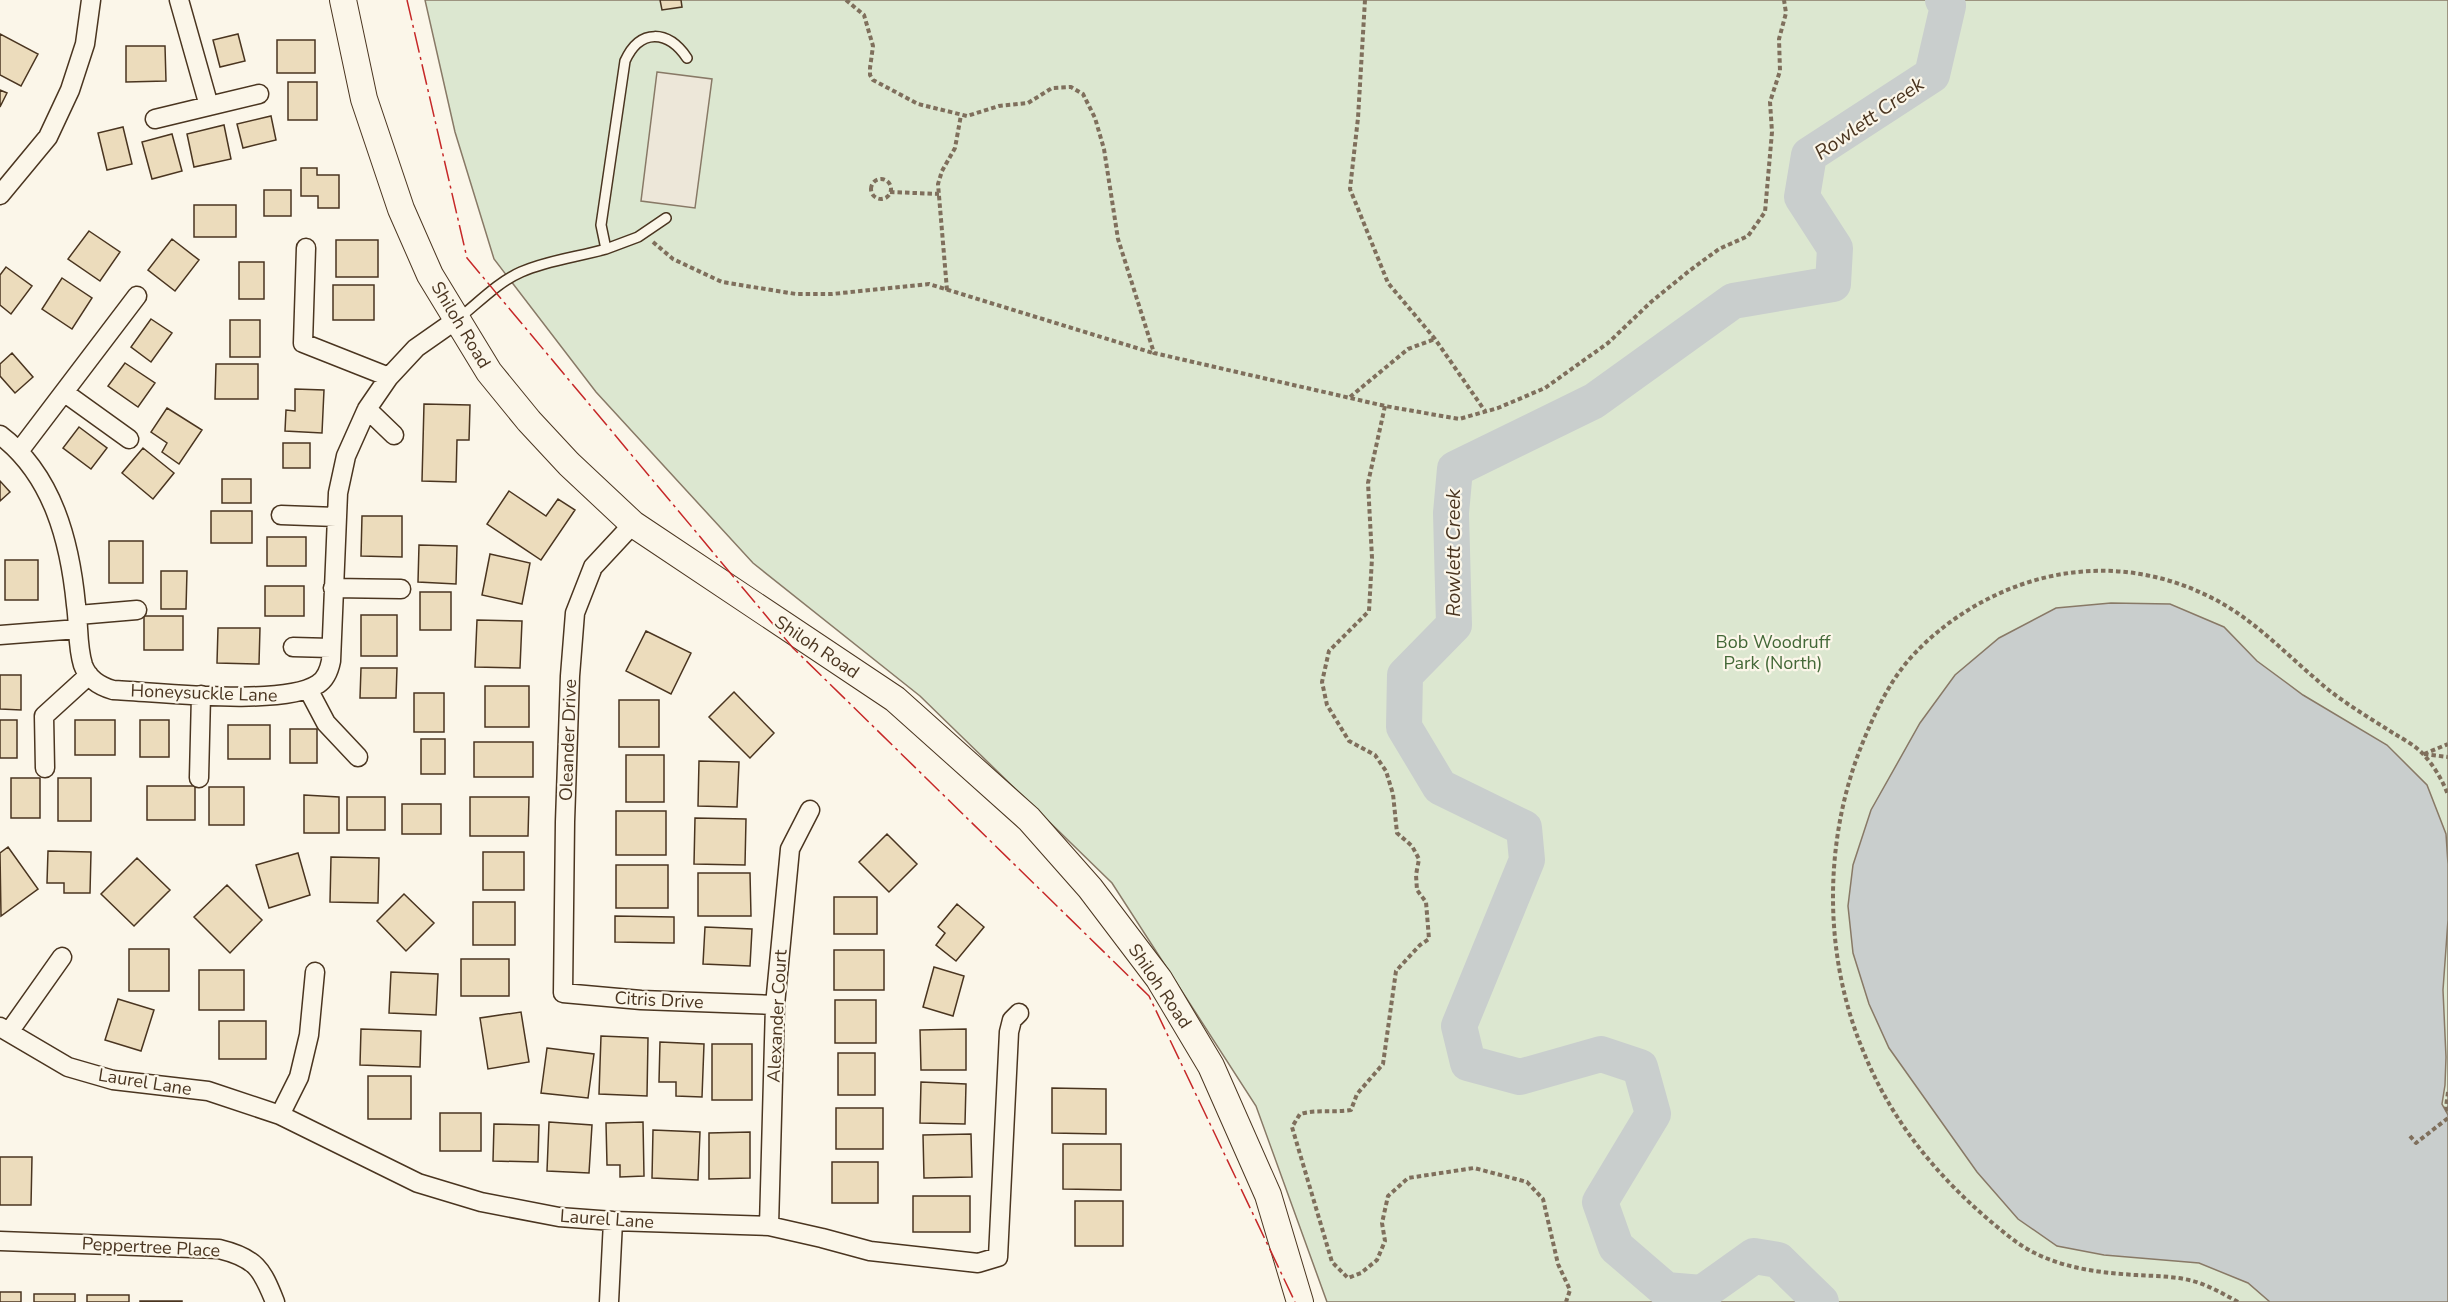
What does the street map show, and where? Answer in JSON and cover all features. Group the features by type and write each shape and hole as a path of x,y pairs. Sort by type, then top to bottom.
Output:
{"main road":[{"name":"Shiloh Road","path":"343,0 364,99 401,209 430,275 489,372 529,421 569,464 633,524 895,699 1029,819 1090,888 1159,979 1211,1066 1268,1195 1300,1302"}],"street":[{"path":"0,195 48,137 70,90 85,44 91,0"},
{"path":"179,0 209,106"},
{"path":"155,119 259,94"},
{"path":"306,248 303,343 389,377"},
{"path":"20,450 138,296"},
{"path":"358,757 330,729 308,689 324,679 331,661 336,517 338,493 346,456 367,409 389,377 416,348 456,320"},
{"path":"65,393 129,439"},
{"path":"367,409 394,435"},
{"path":"0,435 20,450 43,483 62,528 71,563 83,666 89,675 44,716 45,768"},
{"path":"281,515 336,517"},
{"name":"Oleander Drive","path":"561,974 570,676 575,613 593,567 633,524"},
{"path":"333,588 401,589"},
{"path":"0,635 137,610"},
{"path":"293,647 331,648"},
{"name":"Honeysuckle Lane","path":"89,675 103,687 113,690 201,695 284,696 308,689"},
{"path":"199,778 201,695"},
{"name":"Alexander Court","path":"769,1226 775,1005 790,849 810,810"},
{"path":"4,1030 62,957"},
{"path":"280,1115 299,1077 309,1035 315,972"},
{"name":"Citris Drive","path":"561,974 563,993 641,1000 775,1005"},
{"name":"Laurel Lane","path":"4,1030 68,1067 113,1080 208,1091 280,1115 418,1183 481,1202 559,1217 769,1226 870,1251 978,1263 998,1257 1009,1032 1012,1020 1019,1012"},
{"path":"609,1302 613,1221"},
{"name":"Peppertree Place","path":"0,1241 226,1251 255,1263 265,1277 275,1302"}],"lane":[{"path":"606,249 601,225 625,61 636,42 654,36 663,37 679,46 687,58"},
{"path":"456,320 519,272 544,263 570,259 606,249 643,234 666,218"}],"path":[{"path":"846,0 864,15 873,46 870,68 873,80 918,104 967,116 1005,105 1028,103 1052,88 1071,87 1083,94 1095,118 1104,149 1118,239 1154,353"},
{"path":"1365,0 1358,118 1350,189 1388,283 1435,339 1485,411"},
{"path":"643,234 673,259 722,282 796,294 832,294 929,285 1154,353 1384,406 1459,419 1545,388 1608,343 1651,302 1689,271 1719,249 1748,236 1765,212 1772,132 1770,102 1780,71 1779,39 1786,13 1784,0"},
{"path":"947,290 938,184 942,171 955,148 961,115"},
{"path":"890,192 890,185 883,179 877,179 872,183 871,193 876,198 883,199 890,192 939,194"},
{"path":"1350,398 1408,350 1435,339"},
{"path":"1384,406 1368,483 1372,558 1369,611 1329,651 1322,682 1327,705 1349,741 1376,755 1386,771 1393,794 1397,832 1412,846 1419,859 1416,875 1417,890 1426,902 1429,939 1420,945 1396,971 1383,1064 1357,1095 1351,1110 1337,1112 1316,1110 1300,1114 1292,1127 1332,1262 1348,1278 1361,1273 1377,1260 1384,1241 1382,1223 1388,1196 1408,1178 1474,1168 1527,1182 1543,1199 1558,1264 1570,1290 1566,1302"},
{"path":"2238,1302 2214,1288 2189,1280 2089,1270 2066,1266 2044,1258 2013,1239 1965,1200 1942,1177 1909,1135 1890,1105 1864,1054 1846,1000 1836,948 1833,892 1835,860 1841,815 1858,754 1873,718 1893,682 1917,651 1948,623 1992,597 2030,581 2066,573 2131,571 2166,579 2214,599 2236,612 2324,687 2424,754 2448,795"},
{"path":"2424,754 2448,744"},
{"path":"2424,754 2448,757"},
{"path":"2448,1092 2446,1107 2448,1112"},
{"path":"2410,1136 2416,1143 2448,1118"}],"green space":[{"name":"Bob Woodruff Park (North)","path":"425,0 2448,0 2448,1302 1327,1302 1256,1106 1112,883 920,696 753,563 596,392 494,259 455,132"}],"shaded area":[{"path":"657,72 712,79 695,208 641,201"},
{"path":"2111,603 2170,604 2224,627 2257,661 2303,695 2387,745 2427,785 2446,834 2448,864 2448,920 2443,990 2446,1057 2442,1104 2448,1115 2448,1302 2270,1302 2248,1283 2199,1263 2104,1255 2057,1246 2018,1219 1977,1172 1889,1048 1869,1004 1853,953 1848,906 1853,865 1871,810 1920,723 1955,675 1999,638 2056,608"}],"building":[{"path":"660,0 681,0 682,7 662,10"},
{"path":"0,34 38,54 21,86 0,75"},
{"path":"238,34 245,61 220,67 213,40"},
{"path":"277,40 315,40 315,73 277,73"},
{"path":"126,46 165,46 166,81 126,82"},
{"path":"288,82 317,82 317,120 288,120"},
{"path":"0,90 7,93 0,107"},
{"path":"271,116 276,140 243,148 237,124"},
{"path":"224,125 231,159 194,167 187,134"},
{"path":"123,127 132,164 107,170 98,133"},
{"path":"172,134 182,171 152,179 142,142"},
{"path":"301,168 317,168 317,175 339,175 339,208 318,208 318,196 301,196"},
{"path":"264,190 291,190 291,216 264,216"},
{"path":"194,205 236,205 236,237 194,237"},
{"path":"89,231 120,252 100,281 68,259"},
{"path":"172,239 199,260 175,291 148,270"},
{"path":"336,240 378,240 378,277 336,277"},
{"path":"239,262 264,262 264,299 239,299"},
{"path":"6,267 32,286 11,314 0,305 0,275"},
{"path":"62,278 92,298 72,329 42,309"},
{"path":"333,285 374,285 374,320 333,320"},
{"path":"151,319 172,333 151,362 131,347"},
{"path":"230,320 260,320 260,357 230,357"},
{"path":"12,353 33,377 15,393 0,376 0,364"},
{"path":"125,363 155,383 138,407 108,386"},
{"path":"216,364 258,364 258,399 215,399"},
{"path":"295,389 324,390 322,433 285,431 286,410 295,411"},
{"path":"424,404 470,405 469,440 457,440 456,482 422,481"},
{"path":"167,408 202,430 179,464 162,452 167,443 151,432"},
{"path":"79,427 107,448 91,469 63,448"},
{"path":"283,443 310,443 310,468 283,468"},
{"path":"143,448 174,473 153,499 122,473"},
{"path":"222,479 251,479 251,503 222,503"},
{"path":"0,481 10,492 0,501"},
{"path":"509,491 546,516 558,499 575,510 541,560 487,524"},
{"path":"211,511 252,511 252,543 211,543"},
{"path":"362,516 402,516 402,557 361,556"},
{"path":"267,537 306,537 306,566 267,566"},
{"path":"109,541 143,541 143,583 109,583"},
{"path":"419,545 457,546 456,584 418,582"},
{"path":"490,554 530,563 522,604 482,595"},
{"path":"5,560 38,560 38,600 5,600"},
{"path":"161,571 187,571 186,609 161,609"},
{"path":"265,586 304,586 304,616 265,616"},
{"path":"420,592 451,592 451,630 420,630"},
{"path":"361,615 397,615 397,656 361,656"},
{"path":"144,616 183,616 183,650 144,650"},
{"path":"477,620 522,621 520,668 475,667"},
{"path":"218,628 260,628 259,664 217,663"},
{"path":"646,631 691,653 671,694 626,671"},
{"path":"361,668 397,668 396,698 360,698"},
{"path":"0,675 21,675 21,710 0,709"},
{"path":"485,686 529,686 529,727 485,727"},
{"path":"734,692 774,733 750,758 709,717"},
{"path":"414,693 444,693 444,732 414,732"},
{"path":"619,700 659,700 659,747 619,747"},
{"path":"0,720 17,720 17,758 0,758"},
{"path":"75,720 115,720 115,755 75,755"},
{"path":"140,720 169,720 169,757 140,757"},
{"path":"228,725 270,725 270,759 228,759"},
{"path":"290,729 317,729 317,763 290,763"},
{"path":"421,739 445,739 445,774 421,774"},
{"path":"474,742 533,742 533,777 474,777"},
{"path":"626,755 664,755 664,802 626,802"},
{"path":"699,761 739,762 737,807 698,806"},
{"path":"11,778 40,778 40,818 11,818"},
{"path":"58,778 91,778 91,821 58,821"},
{"path":"147,786 195,786 195,820 147,820"},
{"path":"209,787 244,787 244,825 209,825"},
{"path":"304,795 339,797 339,833 304,833"},
{"path":"347,797 385,797 385,830 347,830"},
{"path":"470,797 529,797 528,836 470,836"},
{"path":"402,804 441,804 441,834 402,834"},
{"path":"616,811 666,811 666,855 616,855"},
{"path":"695,818 746,819 745,865 694,864"},
{"path":"887,834 917,864 889,892 859,862"},
{"path":"8,847 38,889 1,916 0,853"},
{"path":"48,851 91,852 90,893 64,893 64,883 47,883"},
{"path":"483,852 524,852 524,890 483,890"},
{"path":"298,853 310,895 269,908 256,865"},
{"path":"331,857 379,858 378,903 330,902"},
{"path":"137,858 170,890 134,926 101,894"},
{"path":"616,865 668,865 668,908 616,908"},
{"path":"698,873 750,873 751,916 698,916"},
{"path":"227,885 262,920 230,953 194,917"},
{"path":"404,894 434,923 406,951 377,921"},
{"path":"834,897 877,897 877,934 834,934"},
{"path":"473,902 515,902 515,945 473,945"},
{"path":"957,904 984,927 956,961 936,945 945,933 938,927"},
{"path":"615,916 674,917 674,943 615,942"},
{"path":"705,927 752,929 750,966 703,964"},
{"path":"129,949 169,949 169,991 129,991"},
{"path":"834,950 884,950 884,990 834,990"},
{"path":"461,959 509,959 509,996 461,996"},
{"path":"934,967 964,976 953,1016 923,1007"},
{"path":"199,970 244,970 244,1010 199,1010"},
{"path":"391,972 438,974 436,1015 389,1013"},
{"path":"118,999 154,1010 141,1051 105,1040"},
{"path":"835,1000 876,1000 876,1043 835,1043"},
{"path":"521,1012 529,1062 488,1069 480,1018"},
{"path":"219,1021 266,1021 266,1059 219,1059"},
{"path":"361,1029 421,1031 420,1067 360,1065"},
{"path":"966,1029 966,1070 921,1070 920,1030"},
{"path":"601,1036 648,1038 647,1096 599,1094"},
{"path":"660,1042 704,1044 702,1097 676,1096 676,1082 659,1082"},
{"path":"712,1044 752,1044 752,1100 712,1100"},
{"path":"547,1048 594,1054 588,1098 541,1093"},
{"path":"838,1053 875,1053 875,1095 838,1095"},
{"path":"368,1076 411,1076 411,1119 368,1119"},
{"path":"921,1082 966,1084 965,1124 920,1123"},
{"path":"1052,1088 1106,1089 1106,1134 1052,1133"},
{"path":"836,1108 883,1108 883,1149 836,1149"},
{"path":"440,1113 481,1113 481,1151 440,1151"},
{"path":"549,1122 592,1125 589,1173 547,1171"},
{"path":"643,1122 644,1176 620,1177 620,1165 607,1165 606,1123"},
{"path":"494,1124 539,1125 538,1162 493,1161"},
{"path":"653,1130 700,1132 698,1180 652,1178"},
{"path":"750,1132 750,1178 709,1179 709,1133"},
{"path":"971,1134 972,1177 924,1178 923,1135"},
{"path":"1063,1144 1121,1144 1121,1190 1063,1189"},
{"path":"0,1157 32,1157 31,1205 0,1205"},
{"path":"832,1162 878,1162 878,1203 832,1203"},
{"path":"913,1196 970,1196 970,1232 913,1232"},
{"path":"1075,1201 1123,1201 1123,1246 1075,1246"},
{"path":"0,1292 21,1292 21,1302 0,1302"},
{"path":"34,1294 75,1294 75,1302 34,1302"},
{"path":"87,1295 129,1295 129,1302 87,1302"},
{"path":"182,1301 182,1302 140,1302"}],"waterway":[{"name":"Rowlett Creek","path":"1821,1302 1778,1260 1754,1256 1702,1293 1666,1290 1616,1247 1600,1202 1653,1114 1640,1067 1601,1054 1520,1077 1468,1063 1459,1026 1527,860 1524,828 1440,787 1404,727 1405,675 1454,625 1451,513 1455,469 1594,401 1733,301 1833,284 1835,248 1802,197 1809,155 1932,75 1948,6 1943,0"}],"power":[{"path":"407,0 467,258 793,648 1149,996 1295,1302"}]}
